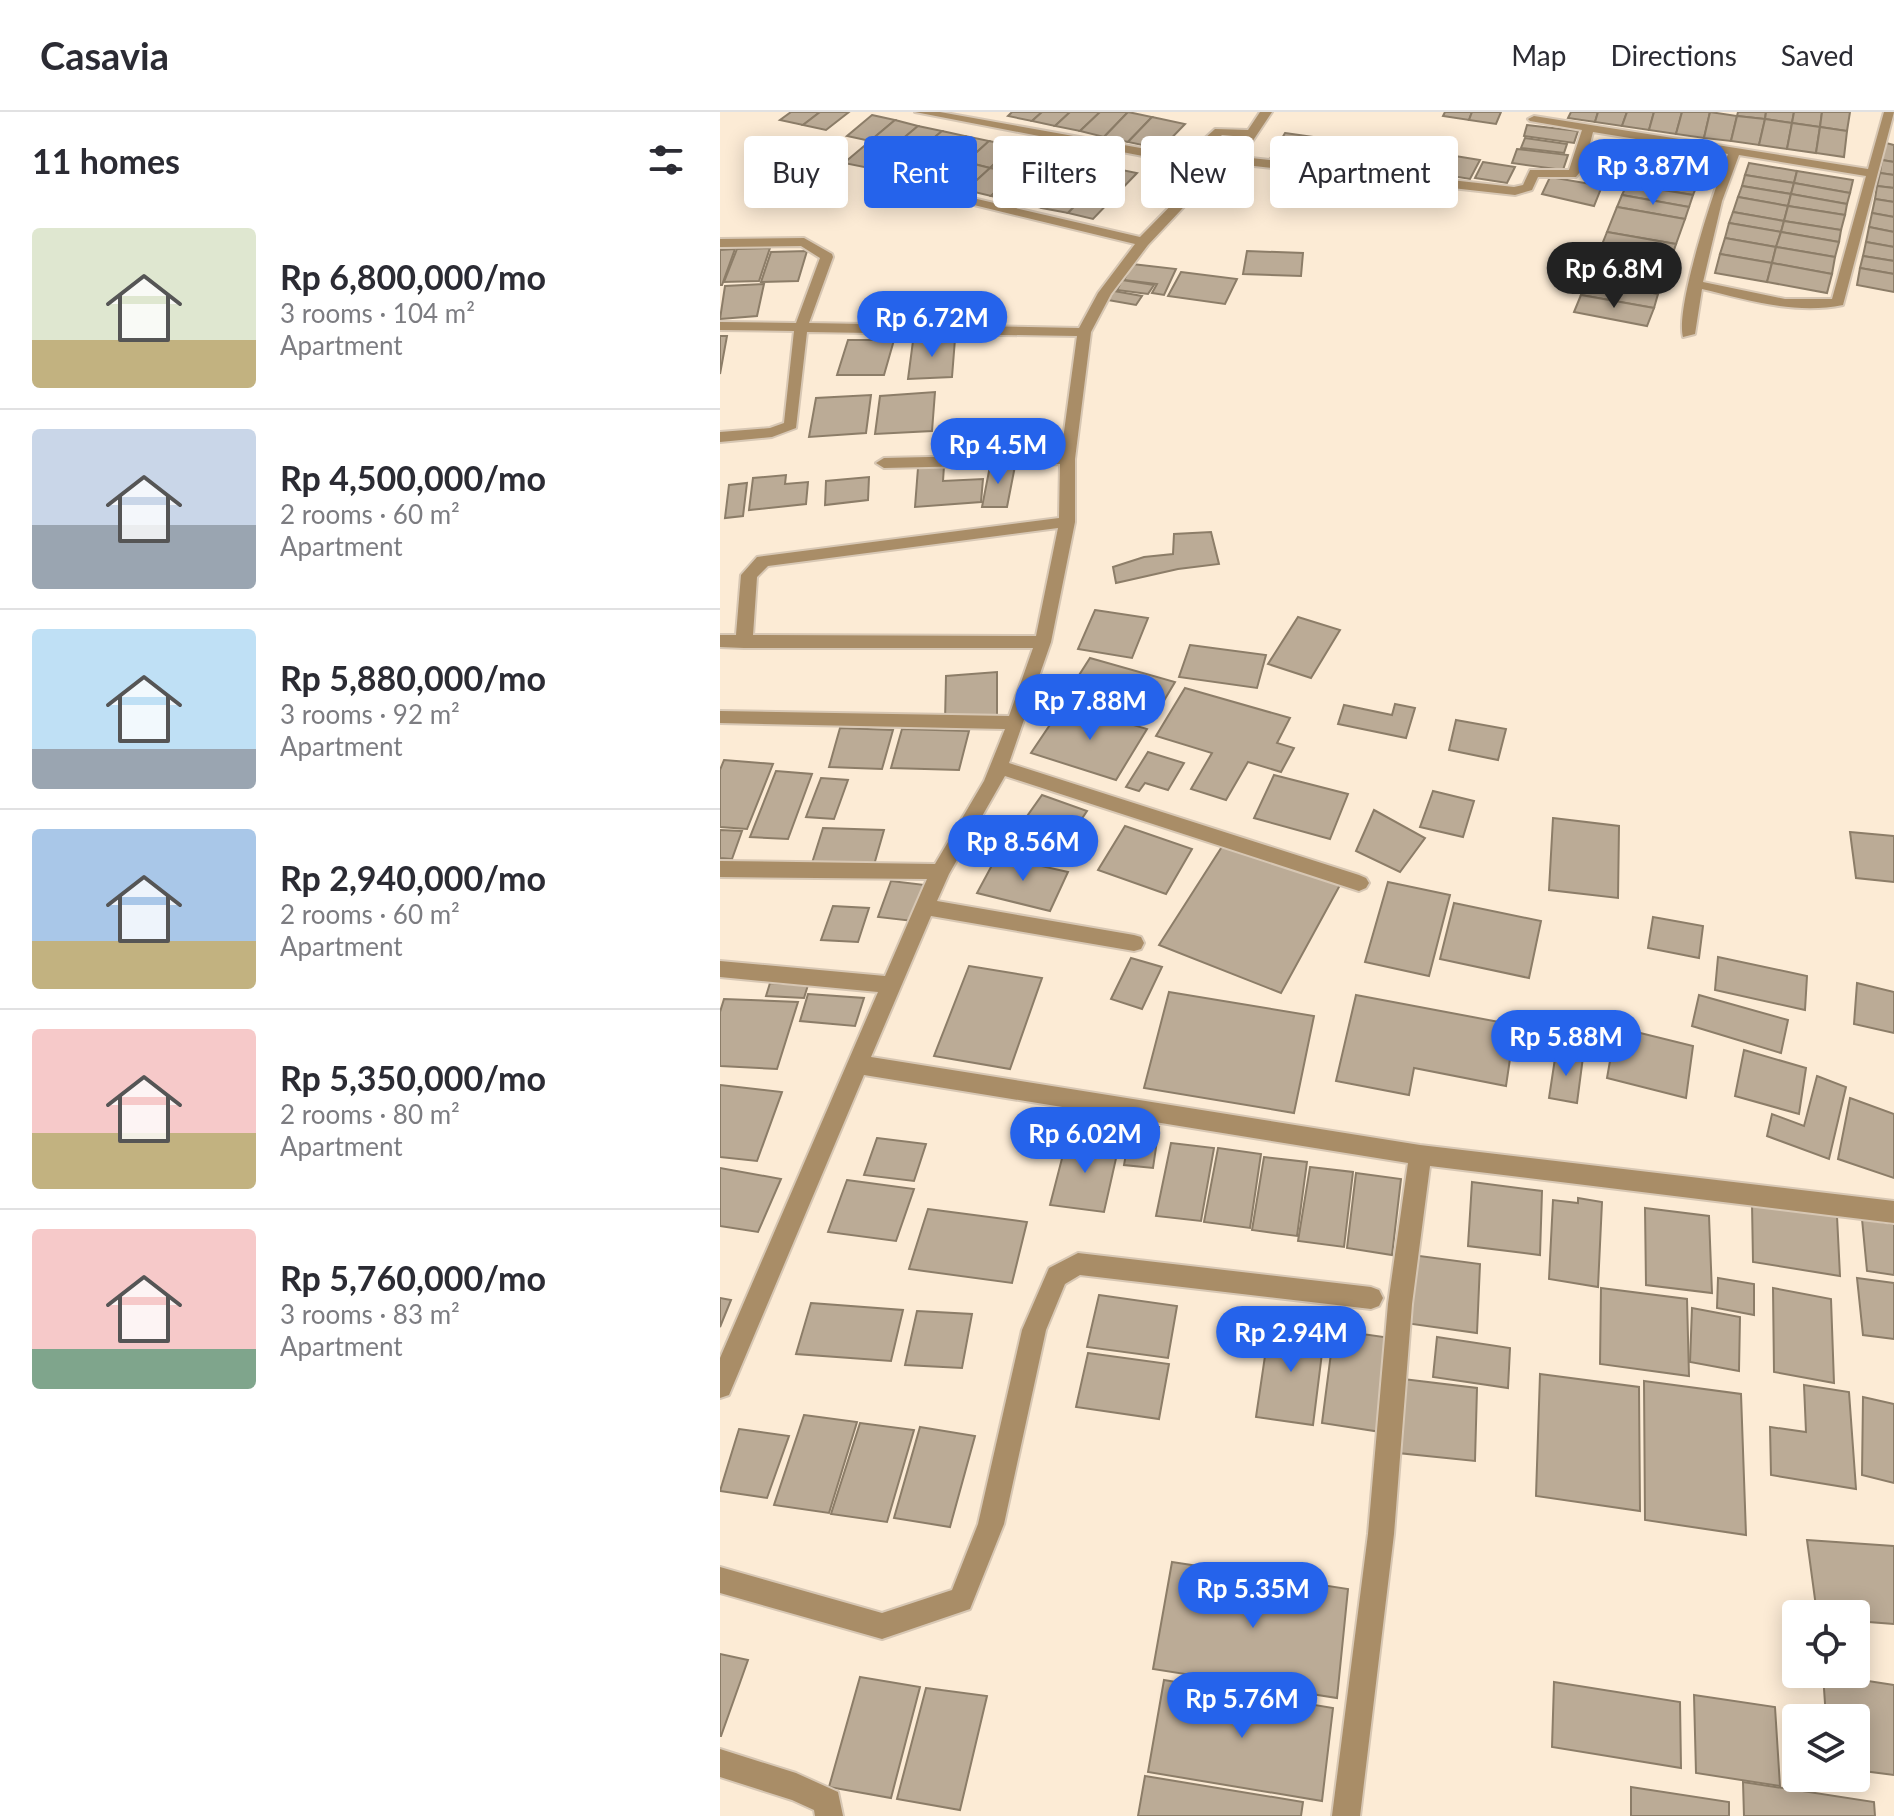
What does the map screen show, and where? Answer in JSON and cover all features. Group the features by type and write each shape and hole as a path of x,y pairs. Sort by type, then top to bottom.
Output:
{"street":[{"path":"921,112 1174,158 1196,153 1219,131 1251,134 1266,112"},
{"path":"1696,284 1793,302 1823,305 1838,302 1843,293 1871,173 1890,112"},
{"path":"1534,119 1871,173"},
{"path":"1254,162 1515,191 1528,187 1534,173 1572,174 1578,167 1589,127"},
{"path":"1688,334 1696,284 1716,201 1735,150"},
{"path":"977,202 1143,242"},
{"path":"720,1386 940,872 999,767 1016,723 1043,642 1067,522 1068,459 1084,332 1105,293 1143,242 1176,208"},
{"path":"720,243 804,242 827,257 801,327 791,425 772,432 720,437"},
{"path":"720,326 1084,332"},
{"path":"884,463 1068,459"},
{"path":"744,642 749,575 763,561 1067,522"},
{"path":"720,641 1043,642"},
{"path":"720,717 1016,723"},
{"path":"999,767 1359,883"},
{"path":"720,869 940,872"},
{"path":"926,907 1134,943"},
{"path":"720,969 891,985"},
{"path":"856,1064 1420,1155 1894,1212"},
{"path":"1346,1816 1381,1534 1400,1304 1420,1155"},
{"path":"720,1580 882,1626 961,1600 991,1524 1034,1330 1057,1276 1078,1264 1371,1298"},
{"path":"720,1763 818,1797 828,1802 829,1816"}],"building":[{"path":"791,112 820,112 803,125 780,120"},
{"path":"820,112 849,112 826,130 803,125"},
{"path":"1012,112 1042,112 1032,121 1008,116"},
{"path":"1042,112 1070,112 1055,126 1032,121"},
{"path":"1070,112 1100,112 1080,131 1055,126"},
{"path":"1100,112 1128,112 1105,136 1080,131"},
{"path":"1128,112 1152,117 1128,142 1125,141 1125,136 1105,136"},
{"path":"1445,112 1472,112 1469,120 1443,116"},
{"path":"1472,112 1501,112 1496,124 1469,120"},
{"path":"1571,112 1598,112 1595,122 1568,118"},
{"path":"1598,112 1627,112 1622,126 1595,122"},
{"path":"1627,112 1654,112 1649,130 1622,126"},
{"path":"1654,112 1682,112 1676,134 1649,130"},
{"path":"1682,112 1710,112 1704,138 1676,134"},
{"path":"1710,112 1737,116 1731,141 1704,138"},
{"path":"1738,112 1766,112 1765,119 1737,116"},
{"path":"1766,112 1794,112 1792,123 1765,119"},
{"path":"1794,112 1822,112 1820,127 1792,123"},
{"path":"1822,112 1850,112 1847,131 1820,127"},
{"path":"872,115 895,120 876,136 864,136 864,140 847,136"},
{"path":"1737,116 1765,119 1759,145 1731,141"},
{"path":"1152,117 1185,124 1173,136 1141,136 1141,145 1128,142"},
{"path":"1765,119 1792,123 1787,149 1759,145"},
{"path":"895,120 918,126 906,136 876,136"},
{"path":"1792,123 1820,127 1816,153 1787,149"},
{"path":"1527,125 1578,131 1574,143 1524,136"},
{"path":"918,126 942,131 936,136 906,136"},
{"path":"1820,127 1847,131 1844,157 1816,153"},
{"path":"942,131 965,136 936,136"},
{"path":"977,138 989,141 977,152"},
{"path":"1525,138 1567,144 1564,153 1521,148"},
{"path":"989,141 993,142 993,165 990,168 977,165 977,152"},
{"path":"1886,143 1894,145 1894,162 1882,160"},
{"path":"1642,145 1707,156 1702,171 1636,160"},
{"path":"864,146 864,167 848,164 848,160"},
{"path":"1517,149 1568,155 1563,170 1512,163"},
{"path":"1458,156 1480,160 1470,179 1458,177"},
{"path":"1636,160 1702,171 1698,183 1631,172"},
{"path":"1882,160 1894,162 1894,175 1880,173"},
{"path":"1483,162 1515,167 1507,183 1475,178"},
{"path":"1749,163 1797,171 1794,183 1745,175"},
{"path":"977,165 990,168 977,180"},
{"path":"993,169 993,194 977,193 977,180"},
{"path":"1125,171 1137,173 1125,186"},
{"path":"1797,171 1853,180 1850,193 1794,183"},
{"path":"1631,172 1698,183 1693,195 1627,184"},
{"path":"1880,173 1894,175 1894,188 1877,186"},
{"path":"1745,175 1794,183 1791,194 1742,186"},
{"path":"1550,177 1602,186 1594,206 1542,194"},
{"path":"1794,183 1850,193 1847,204 1791,194"},
{"path":"1627,184 1693,195 1689,207 1622,195"},
{"path":"1742,186 1791,194 1788,206 1738,197"},
{"path":"1877,186 1894,188 1894,202 1875,199"},
{"path":"1791,194 1847,204 1845,215 1788,206"},
{"path":"1622,195 1689,207 1685,219 1617,207"},
{"path":"1738,197 1788,206 1784,221 1733,212"},
{"path":"1875,199 1894,202 1894,217 1872,213"},
{"path":"1788,206 1845,215 1841,230 1784,221"},
{"path":"1617,207 1685,219 1676,244 1607,232"},
{"path":"1042,208 1073,208 1068,213"},
{"path":"1073,208 1104,208 1093,219 1068,213"},
{"path":"1733,212 1784,221 1781,232 1729,223"},
{"path":"1872,213 1894,217 1894,232 1869,227"},
{"path":"1784,221 1841,230 1839,242 1781,232"},
{"path":"1729,223 1781,232 1776,247 1725,238"},
{"path":"1869,227 1894,232 1894,247 1866,242"},
{"path":"1607,232 1676,244 1669,265 1599,252"},
{"path":"1781,232 1839,242 1835,257 1776,247"},
{"path":"1725,238 1776,247 1772,263 1720,254"},
{"path":"1866,242 1894,247 1894,261 1863,256"},
{"path":"1776,247 1835,257 1832,274 1772,263"},
{"path":"770,248 759,281 724,282 737,249"},
{"path":"735,249 722,285 720,285 720,250"},
{"path":"807,251 798,281 761,282 771,252"},
{"path":"1247,251 1303,253 1301,276 1243,274"},
{"path":"1599,252 1669,265 1663,282 1592,268"},
{"path":"1720,254 1772,263 1767,282 1715,273"},
{"path":"1863,256 1894,261 1894,274 1860,268"},
{"path":"1772,263 1832,274 1827,293 1767,282"},
{"path":"1132,264 1176,269 1164,295 1152,293 1157,284 1124,280"},
{"path":"1592,268 1663,282 1658,294 1587,281"},
{"path":"1860,268 1894,274 1894,292 1857,285"},
{"path":"1181,272 1237,279 1225,304 1168,296"},
{"path":"1122,280 1154,285 1148,294 1117,290"},
{"path":"1587,281 1658,294 1654,308 1581,295"},
{"path":"764,284 757,316 720,319 725,286"},
{"path":"1114,291 1142,296 1136,305 1108,300"},
{"path":"1581,295 1654,308 1647,326 1574,312"},
{"path":"720,336 727,336 720,374"},
{"path":"955,339 952,377 908,379 913,341"},
{"path":"848,340 894,340 884,375 837,375"},
{"path":"935,392 932,431 875,434 880,396"},
{"path":"871,395 866,433 809,437 816,398"},
{"path":"1045,422 1047,442 1008,446 1008,425"},
{"path":"998,423 995,450 974,451 977,424"},
{"path":"973,427 973,447 941,450 941,430"},
{"path":"944,466 943,481 983,479 981,502 915,507 918,468"},
{"path":"990,466 1015,466 1007,507 982,507"},
{"path":"786,475 785,484 808,482 806,504 749,510 753,478"},
{"path":"869,477 868,500 825,505 826,481"},
{"path":"747,483 743,516 725,518 729,485"},
{"path":"1211,532 1219,564 1178,569 1116,583 1113,567 1144,557 1173,554 1174,534"},
{"path":"1095,610 1148,618 1132,658 1078,649"},
{"path":"1298,617 1340,630 1311,678 1268,664"},
{"path":"1190,645 1266,655 1257,688 1179,677"},
{"path":"1090,658 1175,682 1153,719 1067,694"},
{"path":"997,672 997,716 945,721 946,676"},
{"path":"1185,688 1290,718 1277,743 1294,748 1281,772 1248,762 1226,800 1191,789 1212,753 1156,736"},
{"path":"1064,704 1147,729 1116,780 1031,753"},
{"path":"1395,704 1415,708 1406,738 1338,724 1344,705 1392,715"},
{"path":"1456,720 1506,729 1498,760 1449,750"},
{"path":"840,728 893,730 882,769 829,767"},
{"path":"902,729 969,731 959,770 891,768"},
{"path":"1148,752 1184,763 1168,790 1145,783 1139,791 1126,787"},
{"path":"724,760 773,764 747,829 720,827 720,770"},
{"path":"776,771 812,774 788,839 750,837"},
{"path":"1274,775 1348,794 1330,839 1254,818"},
{"path":"821,778 848,780 834,819 806,817"},
{"path":"1433,791 1474,801 1463,837 1420,827"},
{"path":"1042,795 1087,811 1055,859 1008,843"},
{"path":"1374,810 1425,838 1400,872 1356,851"},
{"path":"1553,818 1619,826 1618,898 1549,890"},
{"path":"1125,826 1192,849 1166,894 1098,870"},
{"path":"823,828 884,830 874,865 812,863"},
{"path":"720,830 742,831 732,859 720,858"},
{"path":"1850,832 1894,836 1894,882 1856,878"},
{"path":"1225,842 1340,885 1281,993 1159,945"},
{"path":"997,856 1068,872 1050,911 977,893"},
{"path":"891,881 925,885 913,921 878,917"},
{"path":"1388,882 1450,895 1429,976 1365,962"},
{"path":"1454,903 1541,921 1529,978 1440,959"},
{"path":"833,906 869,908 858,942 821,940"},
{"path":"1653,917 1703,926 1699,958 1648,948"},
{"path":"1718,957 1807,976 1805,1010 1715,990"},
{"path":"1131,958 1162,967 1142,1009 1111,999"},
{"path":"969,966 1042,978 1010,1069 934,1056"},
{"path":"770,983 808,985 804,998 766,996"},
{"path":"1857,983 1894,992 1894,1033 1854,1024"},
{"path":"1169,992 1314,1016 1294,1113 1144,1088"},
{"path":"808,994 864,998 855,1026 800,1021"},
{"path":"1356,995 1515,1025 1506,1086 1414,1068 1409,1095 1336,1081"},
{"path":"1699,995 1788,1020 1781,1053 1692,1026"},
{"path":"724,999 798,1002 777,1069 720,1066 720,1012"},
{"path":"1616,1027 1693,1046 1686,1098 1607,1078"},
{"path":"1744,1050 1806,1068 1799,1114 1735,1096"},
{"path":"1556,1052 1583,1057 1577,1103 1549,1098"},
{"path":"1817,1076 1846,1087 1829,1159 1767,1136 1772,1114 1804,1126"},
{"path":"720,1085 782,1092 757,1161 720,1157"},
{"path":"1850,1098 1894,1114 1894,1178 1838,1159"},
{"path":"1131,1125 1159,1127 1153,1168 1124,1165"},
{"path":"877,1138 926,1144 914,1181 864,1175"},
{"path":"1067,1139 1119,1145 1104,1212 1050,1205"},
{"path":"1171,1143 1214,1148 1201,1221 1156,1216"},
{"path":"1218,1148 1261,1154 1250,1228 1204,1222"},
{"path":"1264,1157 1307,1162 1297,1236 1252,1230"},
{"path":"1310,1167 1353,1172 1344,1247 1298,1241"},
{"path":"720,1168 781,1179 758,1232 720,1226"},
{"path":"1356,1173 1401,1179 1392,1255 1347,1248"},
{"path":"847,1180 914,1189 896,1241 828,1232"},
{"path":"1472,1182 1542,1191 1540,1255 1468,1246"},
{"path":"1578,1198 1602,1202 1598,1287 1549,1279 1553,1200 1578,1203"},
{"path":"1752,1203 1837,1216 1840,1276 1753,1262"},
{"path":"1645,1208 1709,1216 1712,1293 1646,1285"},
{"path":"928,1209 1027,1222 1012,1283 909,1269"},
{"path":"1862,1219 1894,1224 1894,1275 1867,1271"},
{"path":"1412,1255 1480,1264 1477,1333 1405,1323"},
{"path":"1718,1278 1754,1284 1754,1315 1717,1308"},
{"path":"1857,1278 1894,1283 1894,1339 1863,1335"},
{"path":"1601,1288 1687,1299 1689,1376 1600,1364"},
{"path":"1773,1288 1831,1299 1834,1383 1774,1372"},
{"path":"1099,1295 1177,1306 1168,1358 1087,1347"},
{"path":"720,1298 731,1300 720,1327"},
{"path":"811,1303 903,1310 891,1361 796,1354"},
{"path":"1692,1308 1740,1317 1739,1371 1690,1362"},
{"path":"917,1311 972,1314 962,1368 905,1365"},
{"path":"1270,1322 1325,1329 1313,1425 1256,1417"},
{"path":"1334,1330 1391,1338 1381,1432 1322,1423"},
{"path":"1437,1337 1510,1348 1508,1388 1433,1377"},
{"path":"1088,1353 1169,1364 1159,1419 1076,1407"},
{"path":"1540,1374 1639,1387 1640,1511 1536,1496"},
{"path":"1403,1379 1477,1388 1475,1461 1398,1453"},
{"path":"1644,1381 1741,1394 1746,1535 1645,1520"},
{"path":"1804,1385 1849,1392 1856,1489 1771,1475 1770,1427 1806,1432"},
{"path":"1863,1397 1894,1404 1894,1483 1862,1475"},
{"path":"804,1415 857,1422 829,1513 774,1505"},
{"path":"860,1423 914,1430 887,1522 831,1514"},
{"path":"920,1427 975,1436 950,1527 894,1518"},
{"path":"739,1429 789,1436 767,1498 720,1491"},
{"path":"1807,1540 1894,1546 1894,1624 1870,1622 1870,1600 1815,1600"},
{"path":"1172,1562 1348,1589 1337,1698 1153,1669"},
{"path":"720,1654 748,1660 721,1736 720,1736"},
{"path":"860,1677 920,1687 891,1798 829,1787"},
{"path":"1164,1680 1333,1708 1322,1801 1148,1772"},
{"path":"1870,1681 1894,1685 1894,1775 1870,1772 1870,1704 1825,1704 1824,1688 1870,1688"},
{"path":"1554,1682 1680,1702 1681,1768 1552,1747"},
{"path":"926,1688 987,1696 960,1810 897,1799"},
{"path":"1694,1695 1775,1707 1780,1786 1696,1773"},
{"path":"1145,1776 1303,1802 1301,1816 1138,1816"},
{"path":"1743,1782 1782,1788 1782,1792 1808,1792 1874,1802 1875,1816 1744,1816"},
{"path":"1631,1787 1729,1802 1729,1816 1631,1816"}]}
